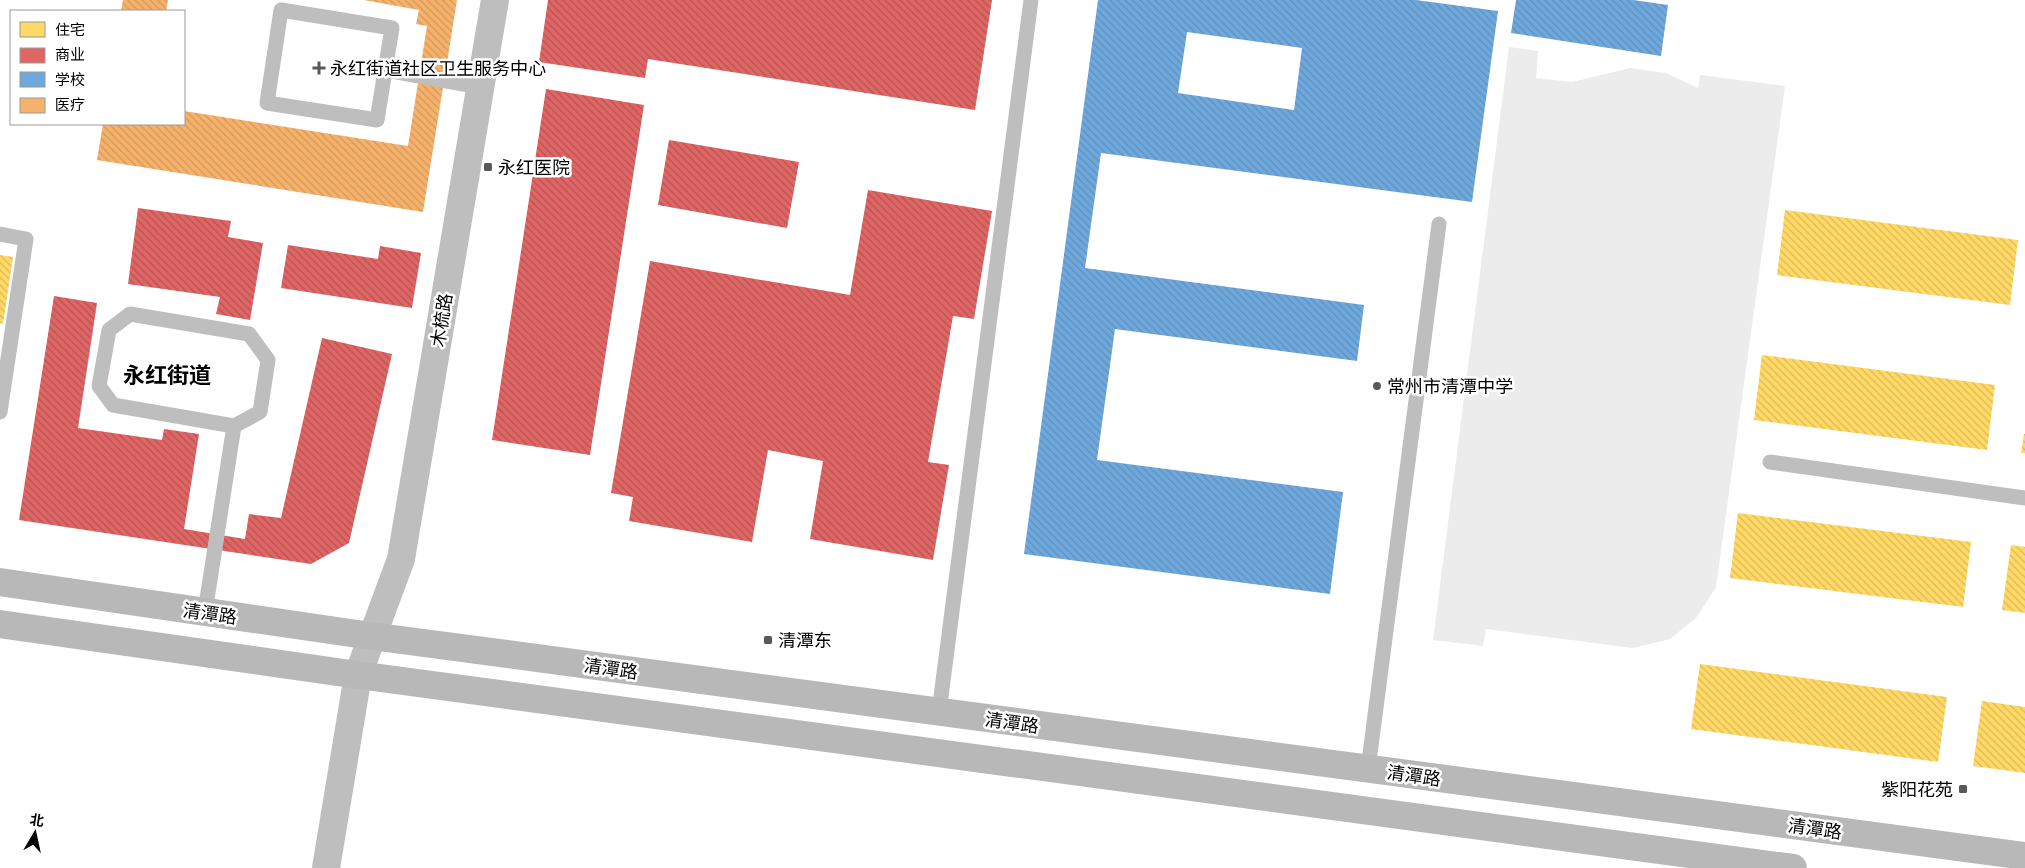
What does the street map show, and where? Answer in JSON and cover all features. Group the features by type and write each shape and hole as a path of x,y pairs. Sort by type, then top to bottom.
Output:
{"main road":[{"name":"清潭路","path":"0,582 371,636 2025,856"},
{"path":"0,624 358,675 1793,868"}],"street":[{"name":"木梳路","path":"326,868 358,675 401,559 495,0"}],"lane":[{"path":"939,712 1031,0"},
{"path":"281,10 392,28 386,70 377,120 267,103 281,10"},
{"path":"386,70 480,87"},
{"path":"1368,769 1438,224"},
{"path":"0,234 26,239 0,412"},
{"path":"130,314 249,334 268,360 260,412 234,426 113,405 99,386 109,330 130,314"},
{"path":"205,612 234,426"},
{"path":"1770,462 2025,498"}],"shaded area":[{"path":"1509,47 1538,51 1536,78 1572,82 1630,68 1666,73 1698,88 1700,75 1785,86 1716,587 1697,617 1670,639 1633,648 1486,629 1483,646 1433,640"}],"building: 住宅":[{"path":"1785,210 2018,240 2010,305 1777,275"},
{"path":"0,255 13,257 3,324 0,323"},
{"path":"1762,355 1995,385 1987,450 1754,420"},
{"path":"2024,434 2025,453 2021,453"},
{"path":"1738,513 1971,542 1963,607 1730,578"},
{"path":"2011,545 2025,547 2025,613 2002,610"},
{"path":"1700,664 1947,697 1938,762 1691,729"},
{"path":"1982,701 2025,707 2025,773 1973,766"}],"building: 商业":[{"path":"548,0 992,0 975,110 648,59 645,78 539,62"},
{"path":"546,89 644,105 590,455 492,440"},
{"path":"669,140 799,162 787,228 658,205"},
{"path":"868,190 992,211 974,319 953,316 928,462 949,465 933,560 810,539 823,461 768,450 752,542 629,521 633,497 611,493 650,261 850,295"},
{"path":"138,208 231,221 228,237 263,243 250,320 216,314 220,297 128,284"},
{"path":"288,245 378,259 380,246 421,253 412,308 281,288"},
{"path":"54,296 97,303 78,428 162,440 164,429 199,434 184,529 245,539 249,514 281,518 322,338 392,354 349,543 311,564 19,520"}],"building: 学校":[{"path":"1098,0 1416,0 1498,11 1472,202 1101,153 1085,268 1364,305 1357,361 1115,329 1097,460 1343,492 1330,594 1024,554","holes":["1187,32 1302,48 1294,110 1178,93"]},
{"path":"1516,0 1633,0 1668,5 1661,56 1511,33"}],"building: 医疗":[{"path":"123,0 168,0 166,10 121,10"},
{"path":"364,0 457,0 423,212 97,160 103,125 185,125 185,111 408,146 427,26 416,24 419,10"}],"place":[{"name":"永红街道社区卫生服务中心","path":"319,68"},
{"name":"永红医院","path":"488,167"},
{"name":"常州市清潭中学","path":"1377,386"},
{"name":"清潭东","path":"768,640"},
{"name":"紫阳花苑","path":"1963,789"}],"district":[{"name":"永红街道","path":"167,374"}]}
